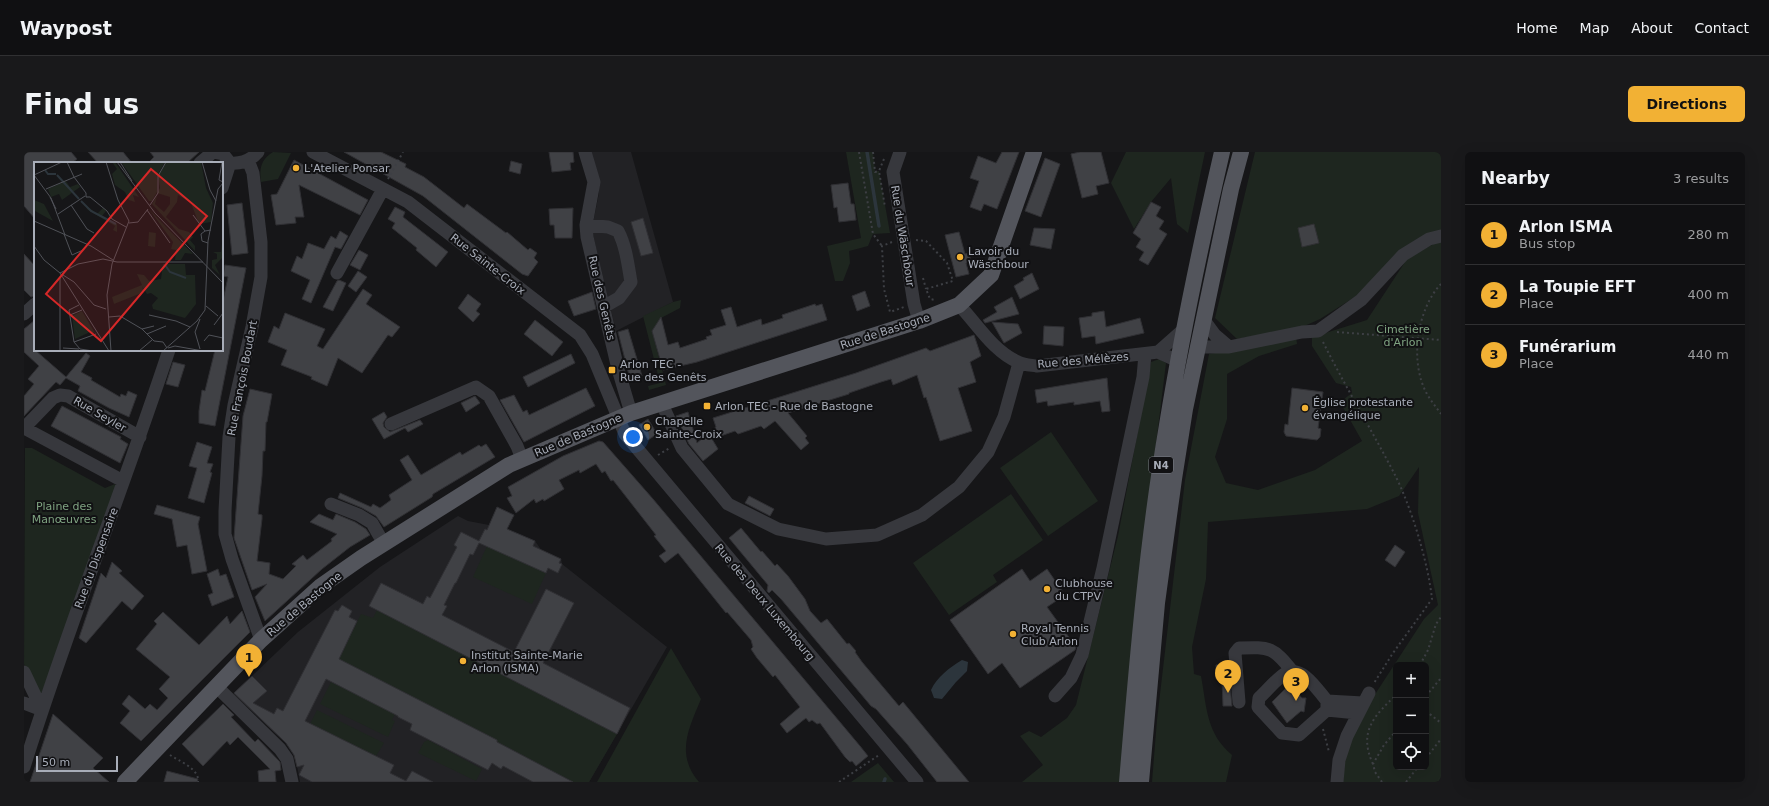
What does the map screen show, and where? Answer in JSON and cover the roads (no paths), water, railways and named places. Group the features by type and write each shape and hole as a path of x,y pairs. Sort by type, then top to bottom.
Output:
{"main road":[{"name":"Rue de Bastogne","path":"125,782 261,640 321,586 384,544 509,465 624,416 952,308 991,275 1034,152"},
{"name":"N4","path":"1127,782 1135,685 1152,526 1178,361 1222,152"},
{"name":"N4","path":"1141,782 1157,603 1185,409 1231,189 1241,152"}],"street":[{"path":"201,162 213,152 239,163 253,156"},
{"name":"Rue Sainte-Croix","path":"314,152 408,202 580,335 592,354 624,416"},
{"name":"Rue des Genêts","path":"585,152 594,182 586,225 618,369 624,416"},
{"name":"Rue du Wäschbour","path":"900,152 893,172 914,304 919,320"},
{"path":"223,177 225,156"},
{"name":"Rue François Boudart","path":"253,156 253,173 261,242 261,277 252,327 234,405 229,437 225,534 232,559 261,640"},
{"path":"337,273 383,189"},
{"path":"586,225 608,227 618,231 627,262 631,282 618,298 605,306"},
{"path":"1198,347 1229,347 1302,332 1318,331 1360,300 1403,255 1429,239 1441,236"},
{"path":"24,314 34,305"},
{"name":"Rue des Mélèzes","path":"952,308 1003,354 1019,363 1037,366 1152,353"},
{"path":"1204,320 1215,335 1229,347"},
{"path":"1055,696 1071,678 1082,655 1103,568 1143,377 1152,353 1184,329"},
{"name":"Rue du Dispensaire","path":"24,767 42,710 140,437 169,351"},
{"path":"1152,353 1178,361"},
{"path":"662,404 679,443 728,504 778,529 826,539 877,535 922,515 959,487 988,452 1004,417 1019,363"},
{"path":"391,424 476,387 489,396 517,446 522,459"},
{"name":"Rue Seyler","path":"123,481 24,428 52,398 60,395 68,396 140,437"},
{"name":"Rue des Deux Luxembourg","path":"624,416 625,434 917,782"},
{"path":"331,504 359,515 372,523 384,544"},
{"path":"1239,702 1236,653 1239,648 1263,648 1273,650 1293,672"},
{"path":"24,672 42,710"},
{"path":"1323,710 1302,674 1293,672 1286,673 1259,698 1258,707 1282,733 1299,735 1323,710 1363,703 1347,736 1339,765 1337,782"},
{"path":"216,686 280,749 287,759 292,782"},
{"path":"24,703 42,710"}],"waterway":[{"path":"867,152 879,226"}],"place":[{"name":"L'Atelier Ponsar","path":"296,168"},
{"name":"Lavoir du Wäschbour","path":"960,257"},
{"name":"Arlon TEC - Rue des Genêts","path":"612,370"},
{"name":"Arlon TEC - Rue de Bastogne","path":"707,406"},
{"name":"Église protestante évangélique","path":"1305,408"},
{"name":"Chapelle Sainte-Croix","path":"647,427"},
{"name":"Clubhouse du CTPV","path":"1047,589"},
{"name":"Royal Tennis Club Arlon","path":"1013,634"},
{"name":"Institut Sainte-Marie Arlon (ISMA)","path":"463,661"},
{"name":"Arlon ISMA","path":"249,677"},
{"name":"La Toupie EFT","path":"1228,693"},
{"name":"Funérarium","path":"1296,701"}],"park label":[{"name":"Cimetière d'Arlon","path":"1403,335"},
{"name":"Plaine des Manœuvres","path":"64,512"}]}
